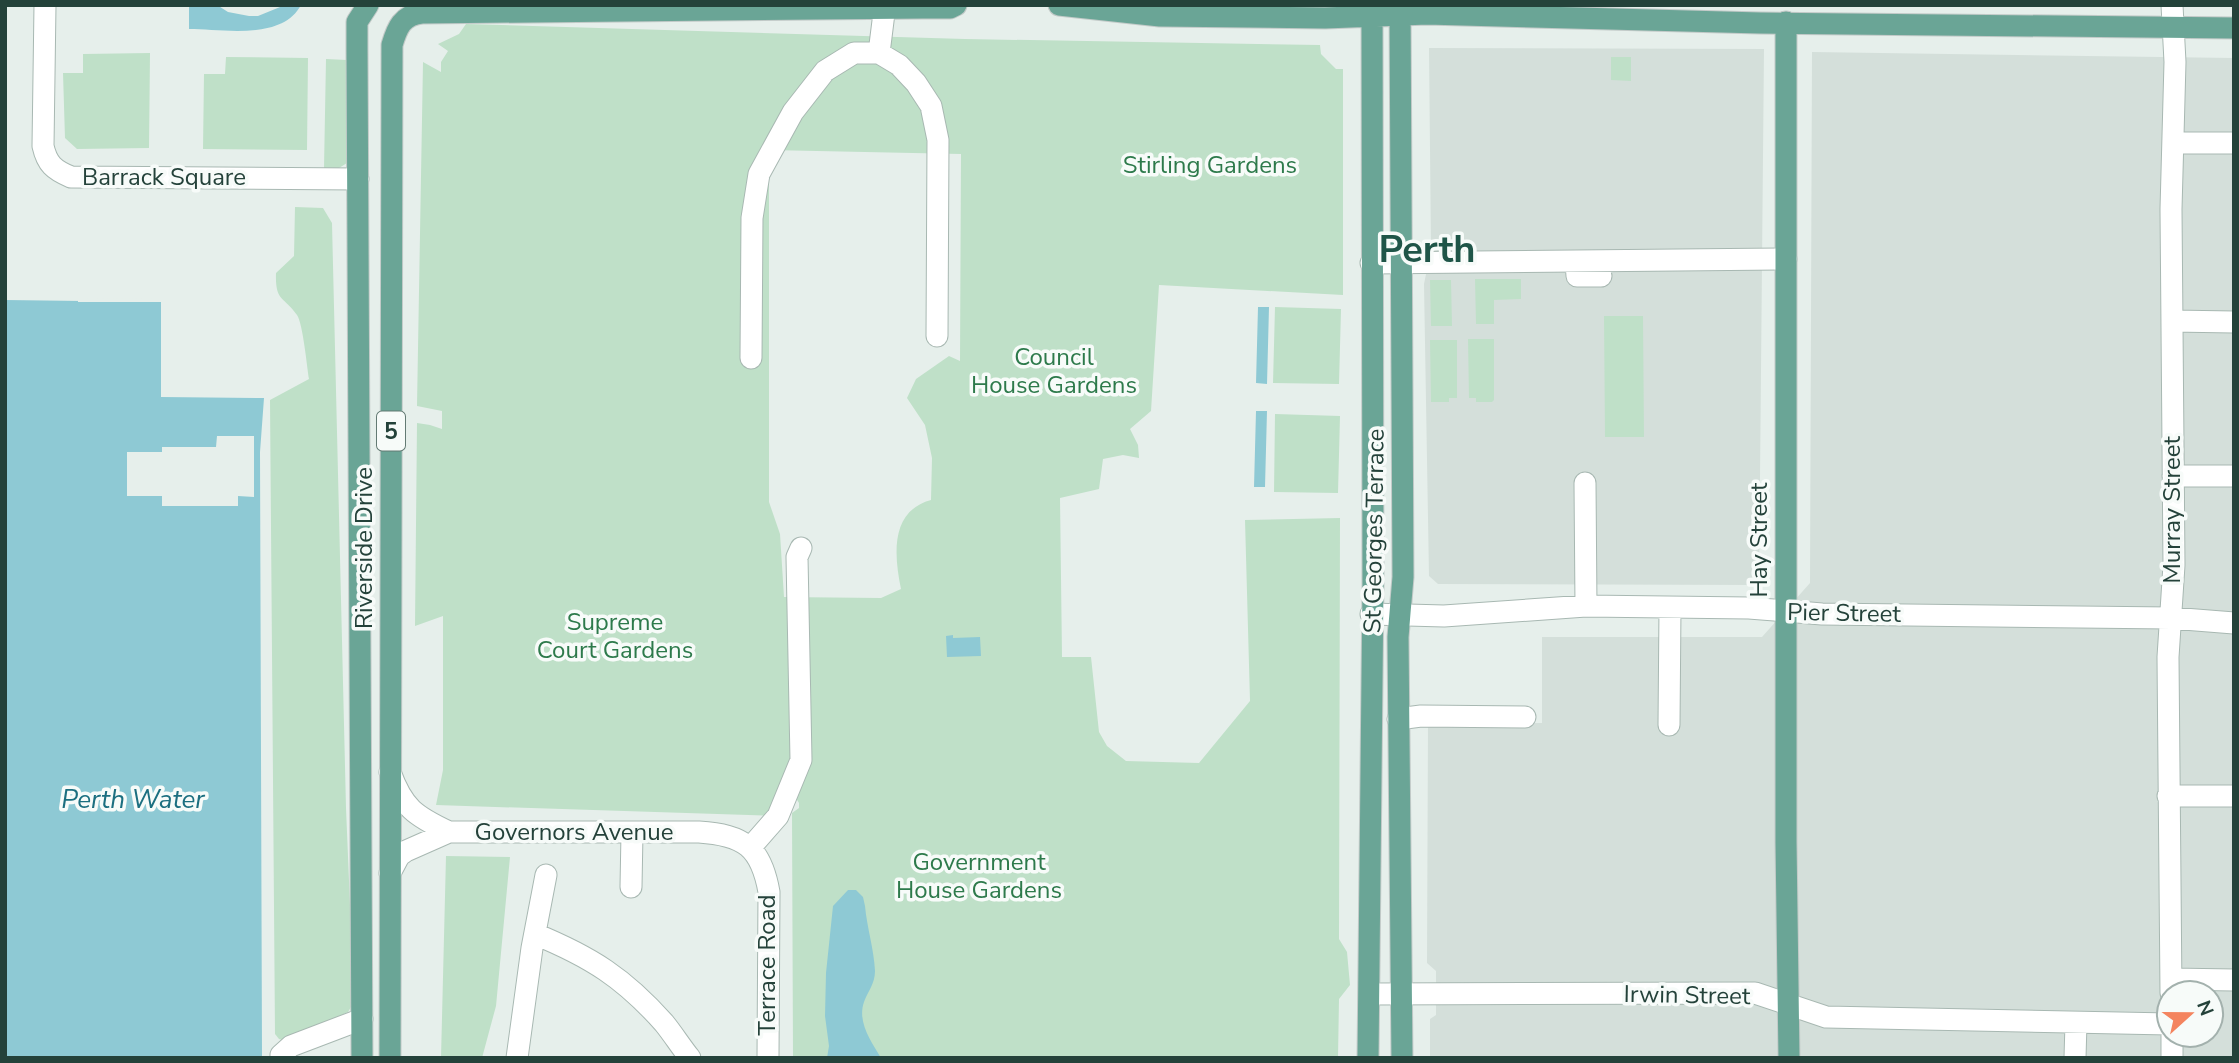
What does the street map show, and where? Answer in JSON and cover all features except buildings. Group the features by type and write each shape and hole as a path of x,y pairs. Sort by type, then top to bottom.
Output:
{"main road":[{"name":"Riverside Drive","path":"362,1058 357,22 368,5"},
{"path":"1059,5 1160,11 1400,10 1786,14 2234,28"},
{"name":"Riverside Drive","path":"390,1058 391,147 392,45 397,26 409,16 422,13 885,6"},
{"name":"5","path":"885,6 952,6"},
{"name":"St Georges Terrace","path":"1400,10 1403,578 1398,719 1402,1058"},
{"name":"St Georges Terrace","path":"1368,1058 1372,11"},
{"name":"Hay Street","path":"1786,14 1785,612 1789,1058"},
{"path":"358,179 375,170 391,147"}],"street":[{"name":"Barrack Square","path":"45,5 43,146 46,158 53,168 71,177 358,179"},
{"name":"Murray Street","path":"2171,979 2168,657 2174,565 2172,5"},
{"path":"879,53 885,6"},
{"path":"751,358 752,218 759,174 793,112 825,71 854,52 879,53 899,65 916,83 931,106 939,141 937,336"},
{"path":"2174,143 2234,143"},
{"path":"1371,263 1786,259"},
{"path":"1576,261 1577,276 1601,276"},
{"path":"2172,321 2234,322"},
{"path":"2173,476 2234,476"},
{"path":"1585,483 1586,606"},
{"path":"750,848 778,816 800,760 797,557 800,548"},
{"name":"Pier Street","path":"1371,614 1444,616 1586,606 2171,618 2234,623"},
{"path":"1669,726 1670,608"},
{"path":"1398,719 1421,716 1525,716"},
{"name":"Governors Avenue","path":"390,772 398,794 410,809 422,819 449,832"},
{"path":"2168,796 2234,796"},
{"name":"Governors Avenue","path":"390,873 394,863 406,851 449,832 699,832 726,834 750,848"},
{"path":"631,887 632,833"},
{"name":"Terrace Road","path":"750,848 762,861 769,892 768,1058"},
{"path":"517,1058 546,875"},
{"path":"535,934 584,956 619,980 652,1010 690,1058"},
{"name":"Irwin Street","path":"1370,994 1755,993 1826,1017 2155,1024"},
{"path":"281,1058 291,1046 362,1019"},
{"path":"2076,1023 2076,1058"}],"shaded area":[{"path":"1429,48 1764,49 1759,585 1438,584 1429,576 1424,284 1431,250"},
{"path":"1812,52 2234,58 2234,1058 1430,1058 1430,1019 1436,1015 1436,971 1427,963 1428,724 1542,723 1542,637 1762,637 1810,583"}],"green space":[{"path":"466,24 965,39 1320,45 1321,54 1336,69 1343,69 1343,295 1159,285 1151,411 1130,429 1138,445 1139,458 1123,455 1103,459 1099,489 1060,498 1062,657 1091,657 1099,732 1107,746 1126,761 1199,763 1250,701 1245,520 1340,518 1339,939 1347,952 1350,985 1339,999 1338,1058 793,1058 792,813 799,808 799,803 792,792 778,816 436,805 443,770 443,616 415,626 417,423 442,429 442,411 417,406 423,62 441,72 441,62 448,51 438,44 459,34","holes":["769,150 961,154 960,361 949,356 916,379 907,398 925,425 932,458 931,500 908,514 902,524 897,549 901,589 881,598 784,597 780,534 769,502"]},
{"path":"150,53 149,148 77,149 65,138 63,73 83,73 83,54"},
{"path":"226,57 308,58 307,150 203,149 204,74 225,74"},
{"path":"1611,57 1631,57 1631,81 1611,80"},
{"path":"326,59 347,60 347,163 339,168 324,168"},
{"path":"295,207 323,208 332,223 346,808 354,1002 348,1012 286,1041 275,1034 270,400 309,379 299,320 281,298 276,282 276,273 294,256"},
{"path":"1475,279 1521,279 1521,299 1494,300 1494,324 1476,324"},
{"path":"1430,280 1451,280 1452,326 1431,326"},
{"path":"1275,307 1341,309 1339,384 1273,383"},
{"path":"1604,316 1643,316 1644,437 1605,437"},
{"path":"1468,339 1494,339 1492,402 1476,402 1476,398 1469,398"},
{"path":"1430,340 1457,340 1457,398 1449,398 1449,402 1431,402"},
{"path":"1275,414 1340,416 1338,493 1274,492"},
{"path":"446,856 510,857 496,1006 482,1058 441,1058"}],"water":[{"path":"189,5 217,5 228,12 258,16 285,5 301,5 292,16 280,24 250,31 234,31 189,29"},
{"name":"Perth Water","path":"5,300 161,302 161,397 264,398 260,452 262,1058 5,1058"},
{"path":"1258,307 1269,307 1267,384 1256,383"},
{"path":"1256,411 1267,411 1265,487 1254,487"},
{"path":"953,635 953,638 980,637 981,656 947,657 946,636"},
{"path":"848,890 856,890 863,897 865,906 875,976 864,1002 862,1017 866,1031 881,1058 827,1058 829,1046 825,1016 826,973 833,906"}],"pier":[{"path":"78,298 161,299 161,302 78,302"},
{"path":"217,436 254,436 254,497 238,496 238,506 162,506 162,496 127,496 127,452 162,452 162,447 216,447"}],"district":[{"name":"Perth","path":"1427,249"}],"park label":[{"name":"Stirling Gardens","path":"1210,165"},
{"name":"Council House Gardens","path":"1054,371"},
{"name":"Supreme Court Gardens","path":"615,636"},
{"name":"Government House Gardens","path":"979,876"}]}
